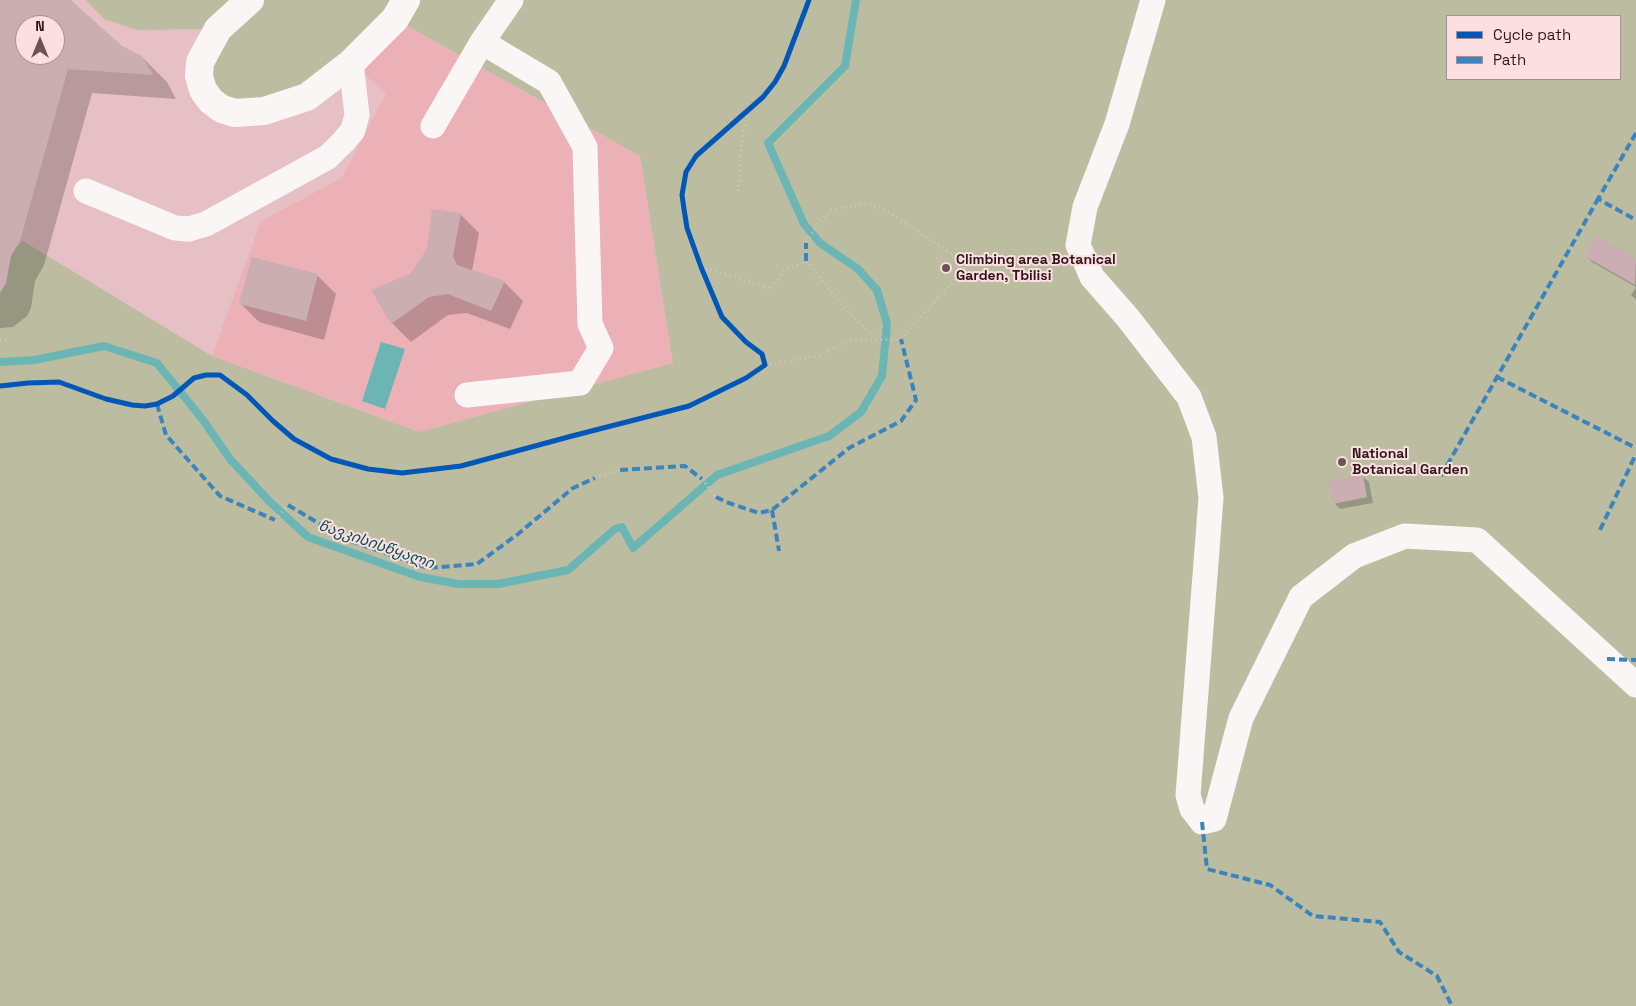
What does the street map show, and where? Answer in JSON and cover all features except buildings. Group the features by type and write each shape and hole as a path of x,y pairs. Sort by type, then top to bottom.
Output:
{"main road":[{"path":"250,0 218,29 200,62 199,76 203,90 211,101 222,109 235,113 264,110 307,96 351,63 395,19 406,0"}],"lane":[{"path":"433,126 482,42 511,0"},
{"path":"1153,0 1117,124 1085,207 1078,245 1092,277 1128,318 1190,397 1204,437 1211,498 1188,795 1192,809 1202,822 1214,819 1241,718 1301,597 1354,556 1405,536 1477,540 1636,684"},
{"path":"467,395 580,383 601,348 590,324 585,147 549,82 482,42"},
{"path":"86,191 175,228 189,229 206,224 328,157 344,141 353,130 357,115 351,63"}],"path":[{"path":"742,116 753,106"},
{"path":"738,191 741,147 748,110"},
{"path":"764,364 818,356 848,341 901,339 968,265 889,212 867,204 832,210 817,225 806,243"},
{"path":"698,259 705,276"},
{"path":"701,267 771,289 784,271 806,261 847,310 877,340"},
{"path":"0,340 9,340"},
{"path":"595,478 620,470"},
{"path":"702,478 716,497"},
{"path":"276,520 288,505"}],"shaded area":[{"path":"395,19 640,156 673,363 419,432 212,356 261,221 342,178 386,93 351,63"}],"green space":[{"path":"86,0 1636,0 1636,1006 0,1006 0,262 23,241 212,356 419,432 673,363 640,156 395,19 264,111 203,90 217,29 137,30 104,19"}],"water":[{"path":"381,342 405,349 385,409 362,401"}],"waterway":[{"name":"წავკისისწყალი","path":"0,362 34,360 104,346 157,363 203,420 230,459 270,502 308,537 420,577 459,584 498,584 568,570 615,529 622,527 633,548 717,475 829,436 861,412 882,376 887,324 877,290 858,269 820,243 804,224 768,143 845,66 856,0"}],"marked path":[{"path":"1636,133 1598,199 1636,220"},
{"path":"1441,476 1598,199"},
{"path":"806,243 806,261"},
{"path":"716,497 759,513 772,510 849,448 901,421 916,400 901,339"},
{"path":"1497,377 1636,448"},
{"path":"157,404 166,435 220,496 275,520"},
{"path":"1600,530 1636,454"},
{"path":"620,470 685,466 702,479"},
{"path":"288,505 345,539 428,568 477,564 518,534 573,488 595,478"},
{"path":"772,510 779,551"},
{"path":"1607,659 1636,660"},
{"path":"1202,822 1207,869 1270,885 1313,916 1380,922 1399,952 1437,976 1452,1006"}],"cycle path":[{"path":"0,386 59,382 106,399 145,406 157,404 173,396 194,378 206,375 220,375 247,395 294,439 331,459 368,469 402,473 461,466 689,406 746,378 765,365 762,354 746,342 722,317 701,267 687,228 682,195 686,172 696,156 763,97 775,82 784,66 809,0"}],"place":[{"name":"Climbing area Botanical Garden, Tbilisi","path":"946,268"},
{"name":"National Botanical Garden","path":"1342,462"}]}
